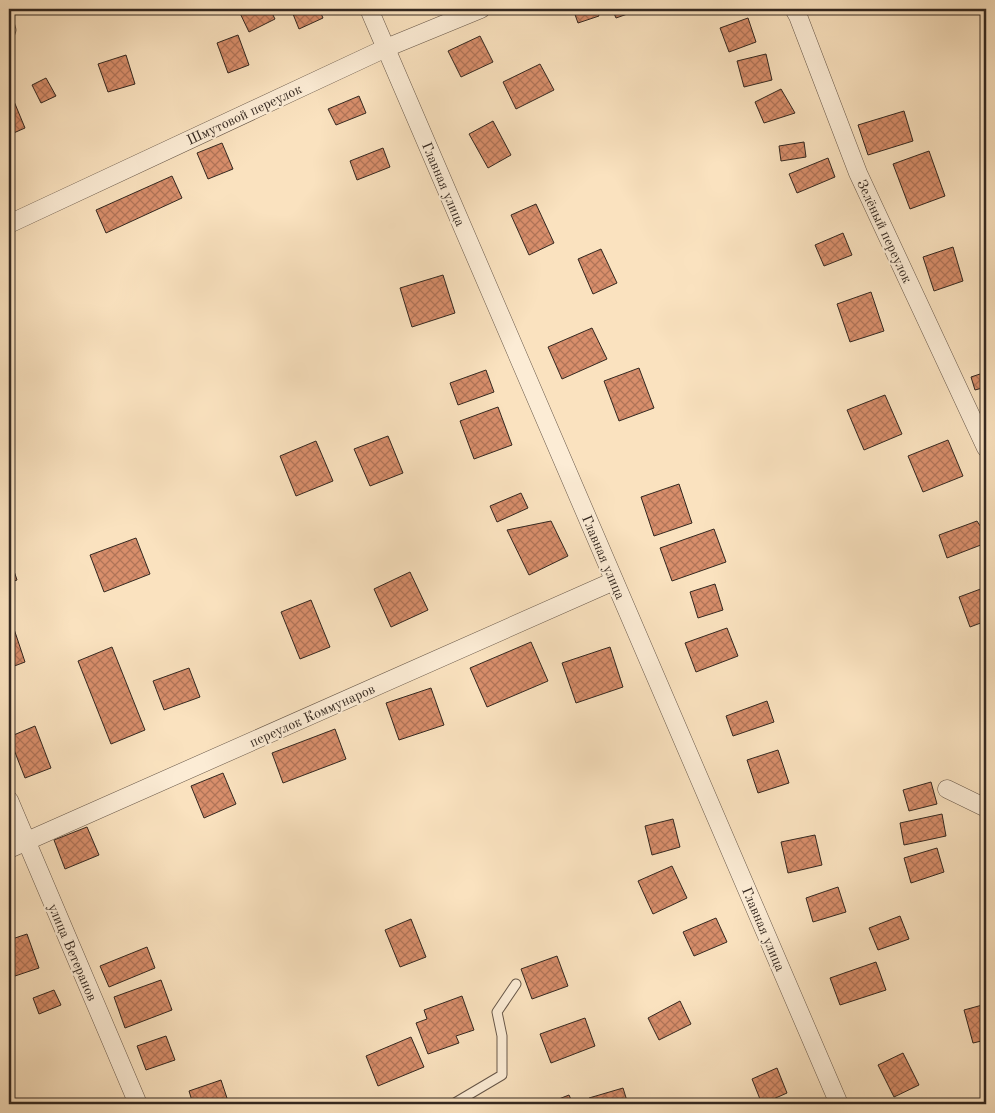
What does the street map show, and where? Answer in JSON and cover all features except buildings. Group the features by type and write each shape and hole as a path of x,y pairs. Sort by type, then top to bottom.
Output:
{"street":[{"name":"Главная улица","path":"370,9 839,1104"},
{"name":"Шмутовой переулок","path":"9,224 386,48 481,9"},
{"name":"Зелёный переулок","path":"794,9 858,173 986,448"},
{"name":"переулок Коммунаров","path":"9,849 614,581"},
{"path":"947,789 984,807 986,806"},
{"name":"улица Ветеранов","path":"9,800 138,1104"}],"lane":[{"path":"9,23 11,30 9,36"},
{"path":"453,1104 502,1075 502,1036 497,1012 516,984"}]}
